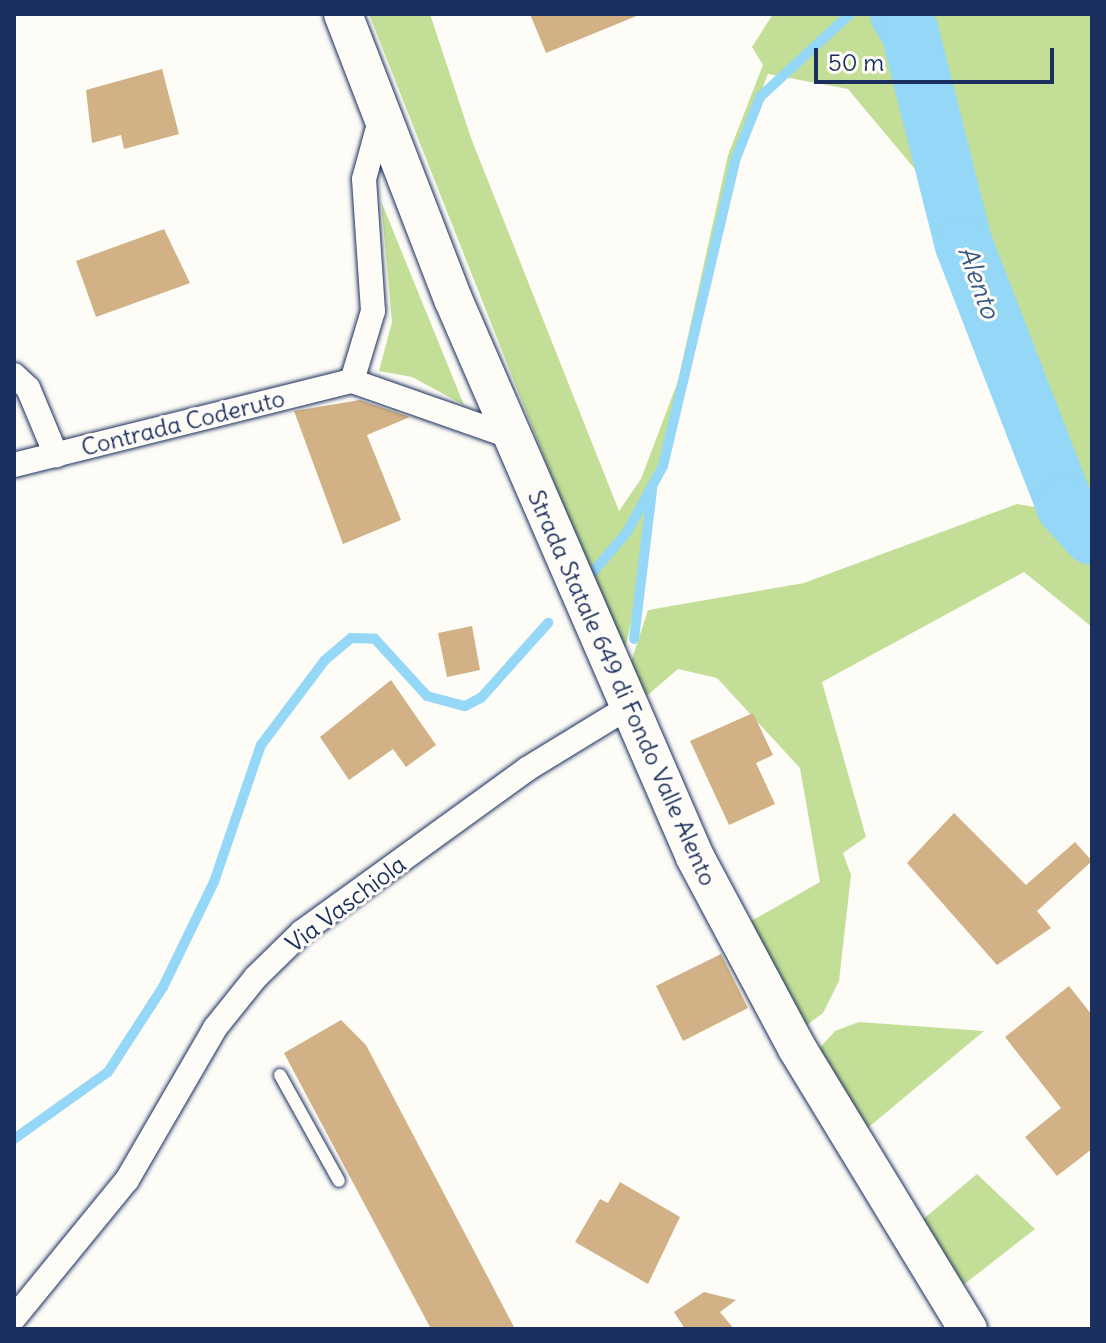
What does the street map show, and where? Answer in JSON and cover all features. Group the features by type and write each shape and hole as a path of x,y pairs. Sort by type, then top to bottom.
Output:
{"main road":[{"name":"Strada Statale 649 di Fondo Valle Alento","path":"343,14 381,117 512,437 627,708 734,937 968,1329"}],"street":[{"path":"381,117 364,179 373,311 352,381 512,437"},
{"path":"14,375 28,388 56,455"},
{"name":"Contrada Coderuto","path":"14,465 352,381"},
{"name":"Via Vaschiola","path":"14,1318 127,1180 215,1028 256,977 302,932 527,769 627,708"}],"lane":[{"path":"280,1075 339,1181"}],"green space":[{"path":"369,14 430,14 471,138 619,511 641,479 678,381 728,155 763,65 752,47 773,14 1092,14 1092,523 1084,514 1059,511 1092,549 1092,627 1024,572 822,682 866,837 843,853 851,875 839,981 823,1013 800,1030 746,924 820,882 800,768 717,678 678,669 643,699 630,665 648,610 804,583 1017,504 1041,508 1017,460 953,249 924,180 848,89 768,74 729,175 660,466 620,537 589,571"},
{"path":"381,201 464,405 412,377 379,371 392,322"},
{"path":"651,492 632,618 624,654 592,577"},
{"path":"859,1022 984,1031 864,1131 817,1051 835,1031"},
{"path":"977,1174 1035,1229 962,1286 921,1221"}],"building":[{"path":"530,14 639,14 639,15 546,53"},
{"path":"162,69 179,134 124,149 121,135 92,143 86,90"},
{"path":"164,229 190,283 96,317 76,261"},
{"path":"360,400 410,417 367,435 401,520 343,544 294,411"},
{"path":"472,626 480,670 447,677 438,633"},
{"path":"391,680 436,745 406,767 393,749 349,780 320,737"},
{"path":"753,713 773,755 756,763 775,804 729,825 690,741"},
{"path":"954,813 1026,885 1075,842 1092,861 1037,911 1051,928 997,965 907,863"},
{"path":"721,954 748,1008 683,1041 656,986"},
{"path":"1069,986 1092,1015 1092,1149 1057,1176 1025,1137 1061,1108 1005,1037"},
{"path":"341,1020 366,1045 515,1329 431,1329 284,1053"},
{"path":"620,1182 680,1217 648,1284 575,1242 600,1199 608,1203"},
{"path":"704,1292 736,1300 720,1312 734,1329 685,1329 674,1312"}],"waterway":[{"path":"593,572 627,532 663,466 736,158 760,97 850,14"},
{"name":"Alento","path":"899,14 910,32 964,245 1065,506 1092,536"},
{"path":"634,639 652,490"},
{"path":"14,1139 108,1072 163,987 214,882 261,745 325,660 351,638 375,639 427,696 465,706 481,698 548,623"}]}
